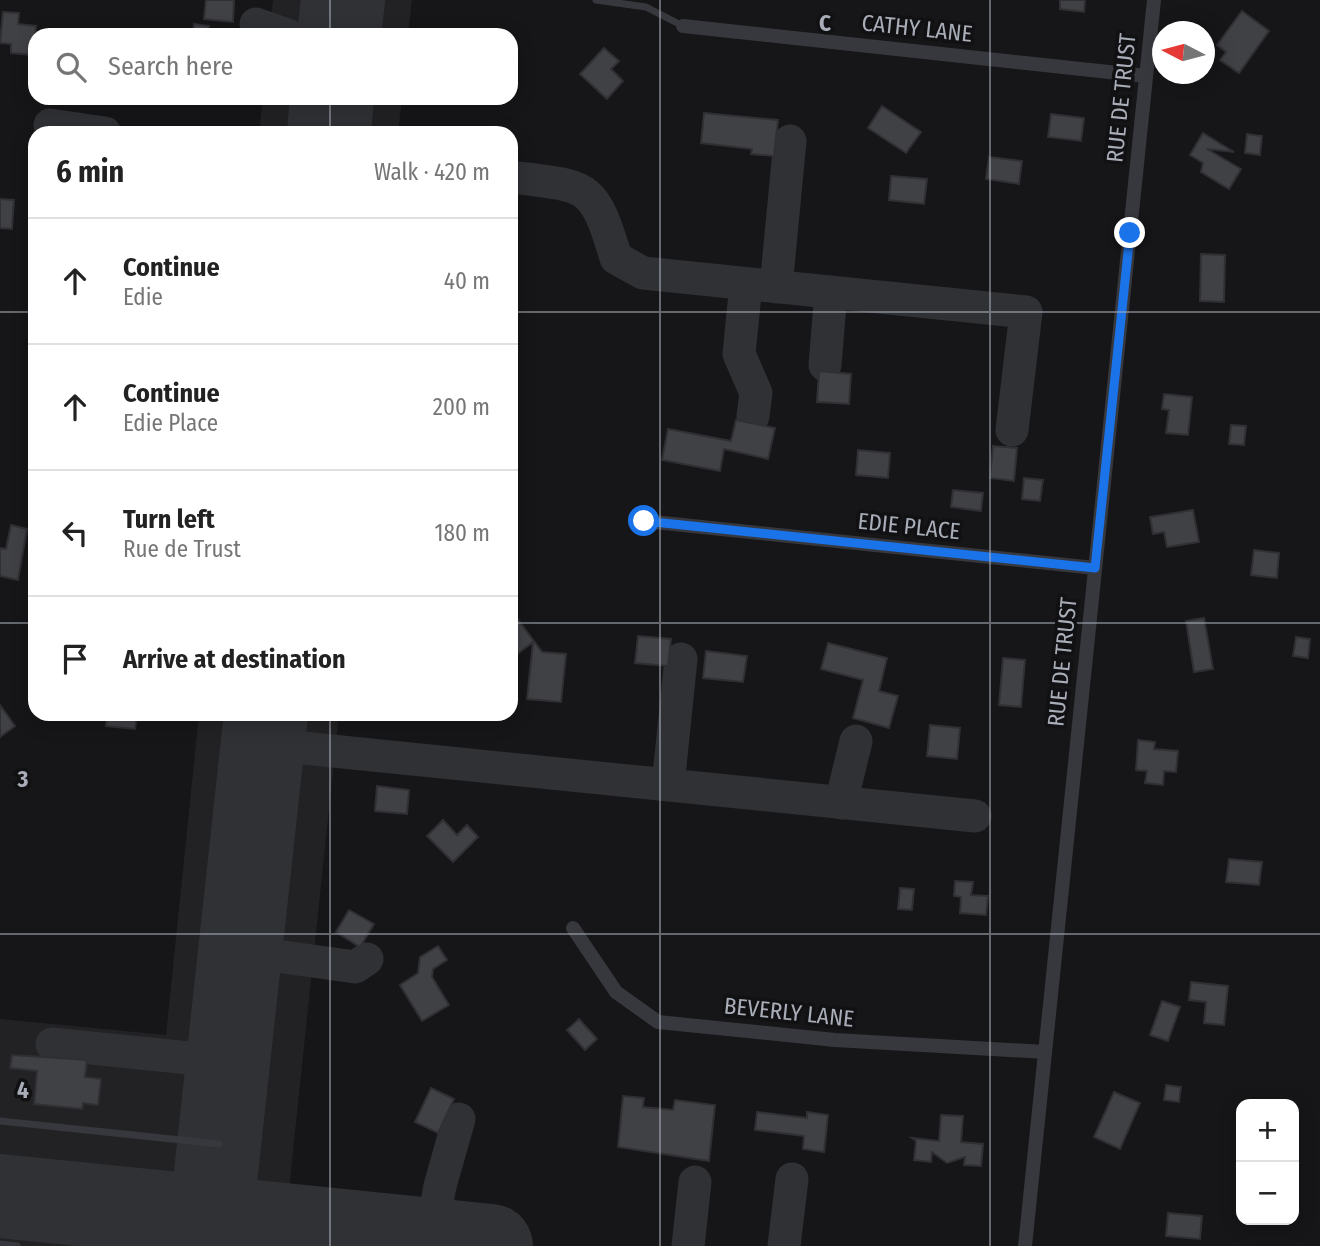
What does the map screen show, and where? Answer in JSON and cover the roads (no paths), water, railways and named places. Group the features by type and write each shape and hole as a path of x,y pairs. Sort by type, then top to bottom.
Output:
{"street":[{"name":"RUE DE TRUST","path":"1026,1246 1154,0"},
{"name":"CATHY LANE","path":"683,26 1146,76"},
{"name":"EDIE PLACE","path":"635,520 1095,568"},
{"name":"BEVERLY LANE","path":"573,928 616,992 658,1022 835,1040 1045,1052"}],"lane":[{"path":"596,0 646,7 683,26"},
{"path":"0,1121 219,1144"},
{"path":"0,1244 17,1246"}]}
